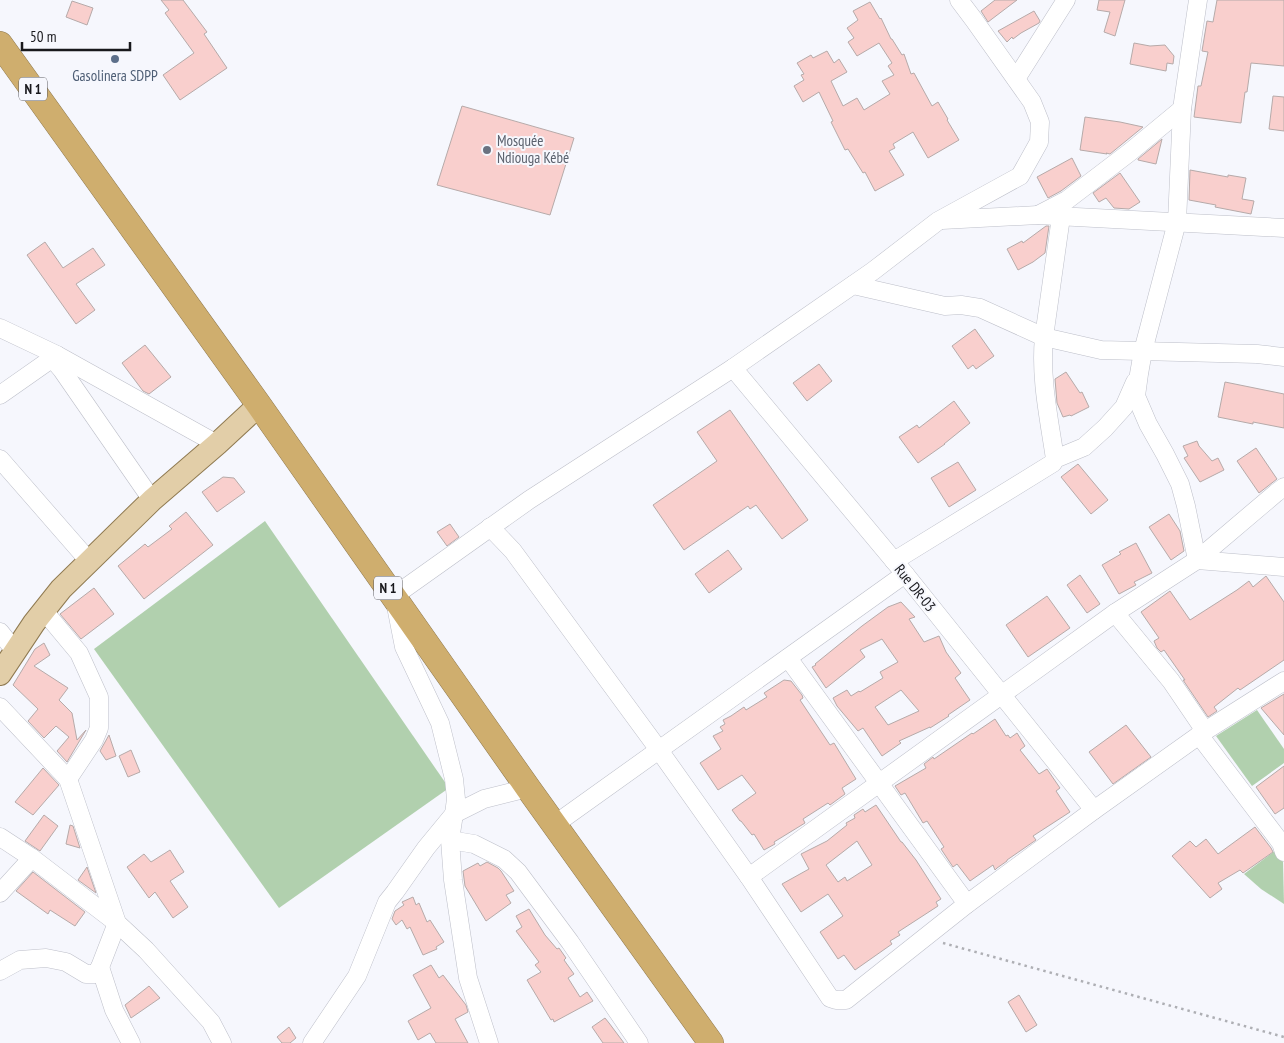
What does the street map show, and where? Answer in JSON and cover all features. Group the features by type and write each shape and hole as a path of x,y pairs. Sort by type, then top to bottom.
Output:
{"highway":[{"name":"N 1","path":"0,44 259,405 554,825 711,1043"}],"main road":[{"path":"0,674 34,623 61,589 152,500 259,405"}],"street":[{"path":"489,1043 468,978 453,880 450,840 456,798 454,778 440,723 404,647 394,596 529,500 733,368 873,271 938,221 1020,176 1039,142 1040,122 1038,115 1032,102 959,0"},
{"path":"1016,79 1066,0"},
{"path":"1197,560 1180,484 1148,424 1136,396 1143,352 1177,222 1182,109 1198,0"},
{"path":"1038,215 1067,200 1182,109"},
{"path":"938,221 1038,215 1284,228"},
{"path":"1056,459 1044,391 1042,357 1061,217"},
{"path":"853,285 945,306 961,305 980,308 1044,337 1102,350 1257,354 1284,357"},
{"path":"0,328 217,444"},
{"path":"0,395 54,356"},
{"path":"54,356 152,500"},
{"name":"Rue DR-03","path":"733,368 899,568 1094,810"},
{"path":"554,825 788,658 899,568 1056,459 1084,447 1105,428 1124,406 1139,374"},
{"path":"0,458 89,561"},
{"path":"749,877 1115,613 1197,560 1284,487"},
{"path":"490,528 513,552 659,750 749,877 830,998 836,1000 846,1000 967,904 1094,810 1202,733 1284,681"},
{"path":"1197,560 1284,567"},
{"path":"44,611 79,653 99,697 100,728 68,779"},
{"path":"1115,613 1171,681 1202,733 1259,816 1281,843 1284,852"},
{"path":"0,632 15,652"},
{"path":"788,658 967,904"},
{"path":"0,707 68,779 116,923 96,974 86,974 66,962 46,958 20,960 0,971"},
{"path":"312,1043 357,976 387,902 426,848 454,814 484,799 528,788"},
{"path":"0,837 32,858 116,923 146,950 211,1022 222,1043"},
{"path":"450,840 474,844 504,859 518,872 570,942 639,1043"},
{"path":"0,893 32,858"},
{"path":"100,967 114,1010 131,1043"}],"path":[{"path":"925,938 1284,1037"}],"green space":[{"path":"265,521 449,788 279,908 94,649"},
{"path":"1257,710 1284,749 1284,763 1252,786 1216,736"},
{"path":"1276,850 1283,862 1284,904 1261,889 1244,874"}],"building":[{"path":"161,0 183,0 207,32 204,34 227,68 180,100 163,75 194,53 165,13 169,10"},
{"path":"995,0 1017,0 988,22 981,11"},
{"path":"1099,0 1125,0 1115,36 1104,32 1110,12 1097,10"},
{"path":"1217,0 1284,0 1284,66 1251,63 1241,123 1194,117 1198,86 1201,86 1208,52 1202,51 1207,21 1213,22"},
{"path":"72,1 93,8 87,25 66,17"},
{"path":"870,2 881,18 891,39 902,55 904,54 911,74 914,73 932,106 938,102 959,140 928,158 913,132 893,144 895,148 889,151 904,175 875,191 865,172 863,173 848,149 845,150 819,92 803,102 794,86 804,80 801,75 804,74 797,63 811,55 813,58 827,51 834,63 839,59 847,72 831,81 843,106 857,98 864,110 890,94 882,81 894,75 888,66 892,63 879,43 857,56 848,42 854,38 847,28 858,20 853,11"},
{"path":"1034,11 1040,21 1039,23 1013,39 1012,37 1007,42 998,31"},
{"path":"1134,43 1150,46 1165,45 1174,56 1173,64 1167,63 1166,71 1130,64"},
{"path":"1273,96 1284,97 1284,131 1269,129"},
{"name":"Mosquée Ndiouga Kébé","path":"462,106 574,138 550,215 437,185"},
{"path":"1085,117 1143,127 1110,154 1080,150"},
{"path":"1162,139 1156,164 1138,160 1138,159"},
{"path":"1072,158 1081,176 1048,198 1037,177"},
{"path":"1190,170 1228,177 1228,175 1246,178 1242,199 1254,201 1251,214 1189,200"},
{"path":"1120,173 1140,202 1129,209 1114,208 1106,198 1099,202 1093,193"},
{"path":"1046,226 1049,226 1045,253 1018,270 1007,249 1022,241 1023,243"},
{"path":"45,242 63,268 93,248 105,265 76,284 95,310 76,324 27,255"},
{"path":"975,329 994,356 976,369 973,365 968,369 952,346"},
{"path":"145,345 171,377 149,394 143,391 122,363"},
{"path":"819,364 832,381 807,401 793,383"},
{"path":"1066,372 1080,393 1082,392 1089,407 1071,416 1063,417 1057,403 1055,379"},
{"path":"1225,382 1284,394 1284,428 1218,417"},
{"path":"954,401 970,423 918,463 899,437 917,425 919,428"},
{"path":"730,410 808,520 782,539 756,505 750,509 748,506 684,550 653,505 717,461 697,432"},
{"path":"1197,441 1212,461 1218,458 1224,470 1200,482 1184,458 1188,456 1183,446"},
{"path":"1256,448 1277,479 1259,493 1237,461"},
{"path":"958,462 976,490 949,507 931,478"},
{"path":"1078,464 1108,500 1091,514 1061,477"},
{"path":"223,477 234,478 245,492 217,512 202,492"},
{"path":"186,512 213,545 144,599 118,566 145,544 148,547 172,529 169,526"},
{"path":"1169,514 1180,531 1184,551 1171,560 1149,527"},
{"path":"450,524 459,537 447,546 437,532"},
{"path":"1136,543 1152,573 1134,582 1136,585 1119,594 1102,565 1121,554 1119,552"},
{"path":"728,550 742,569 709,593 695,574"},
{"path":"1080,575 1100,604 1087,613 1067,585"},
{"path":"1266,576 1284,602 1284,660 1240,690 1238,688 1214,707 1217,711 1208,717 1164,650 1161,652 1157,648 1154,641 1159,638 1141,612 1170,591 1190,620 1249,581 1253,587"},
{"path":"94,588 114,614 81,639 60,614"},
{"path":"1047,596 1070,628 1028,657 1006,625"},
{"path":"901,602 915,617 909,619 924,642 939,636 946,652 961,673 955,678 970,700 930,728 899,741 901,743 882,756 863,728 858,731 837,706 833,698 847,690 851,696 860,692 883,678 880,672 898,662 882,639 860,650 865,657 826,688 812,667 888,607","holes":["901,690 919,711 888,725 875,707"]},
{"path":"44,643 50,655 34,666 68,688 59,700 72,713 77,740 86,730 67,762 57,751 69,737 56,726 44,738 28,721 38,709 13,685 35,649"},
{"path":"784,680 791,681 802,695 803,698 800,700 830,745 834,743 856,779 842,788 845,794 830,805 828,803 803,819 805,823 764,850 754,834 752,835 732,810 756,793 742,775 718,790 700,763 721,749 713,736 723,731 720,727 725,724 723,720 744,707 746,710 767,697 764,693"},
{"path":"1284,694 1284,735 1261,708"},
{"path":"995,719 1006,736 1008,735 1010,738 1017,733 1025,746 1020,750 1039,774 1047,769 1060,788 1056,791 1070,812 1033,836 1036,840 995,870 993,865 970,881 957,864 953,867 941,849 944,847 927,821 923,823 905,793 901,795 895,786 926,768 924,764 933,757 934,759"},
{"path":"1126,725 1151,757 1113,784 1089,752"},
{"path":"109,735 116,756 106,760 100,751"},
{"path":"131,750 140,772 128,777 119,756"},
{"path":"1284,766 1284,808 1275,814 1256,787"},
{"path":"43,768 59,785 33,815 15,802"},
{"path":"876,805 901,842 916,860 941,899 936,902 938,906 898,932 900,935 890,941 892,944 855,970 844,955 838,959 820,932 843,916 828,894 801,912 782,884 809,869 801,854 827,841 863,809 865,812","holes":["857,841 872,865 847,881 845,877 838,882 826,865"]},
{"path":"44,815 58,826 40,851 25,841"},
{"path":"70,825 73,826 80,848 66,844"},
{"path":"1255,827 1273,852 1243,873 1240,870 1218,883 1222,889 1210,898 1172,856 1190,841 1196,847 1206,839 1218,854"},
{"path":"170,850 184,872 170,881 188,907 173,918 155,892 149,898 127,867 144,854 151,862"},
{"path":"487,862 501,871 514,891 506,895 511,903 486,921 465,886 463,871 478,863 480,866"},
{"path":"87,867 96,893 78,880"},
{"path":"33,872 85,912 75,926 50,910 48,914 16,891"},
{"path":"413,897 416,905 419,903 427,922 430,920 444,942 436,947 437,949 423,955 410,927 407,929 402,920 396,925 392,919 395,911 404,905 402,902"},
{"path":"529,909 545,935 557,949 559,948 566,958 564,960 574,974 568,978 580,997 587,992 593,1001 554,1022 527,980 541,972 535,965 539,962 516,931 522,927 516,916"},
{"path":"431,965 439,978 443,975 466,1005 468,1012 455,1019 468,1043 436,1043 430,1033 418,1040 408,1021 431,1008 413,975"},
{"path":"149,986 160,998 131,1018 125,1005"},
{"path":"1019,995 1037,1025 1026,1032 1008,1002"},
{"path":"605,1018 624,1043 603,1043 592,1027"},
{"path":"289,1027 296,1038 290,1043 282,1043 277,1037"}],"place":[{"name":"Gasolinera SDPP","path":"115,59"},
{"name":"Mosquée Ndiouga Kébé","path":"487,150"}]}
